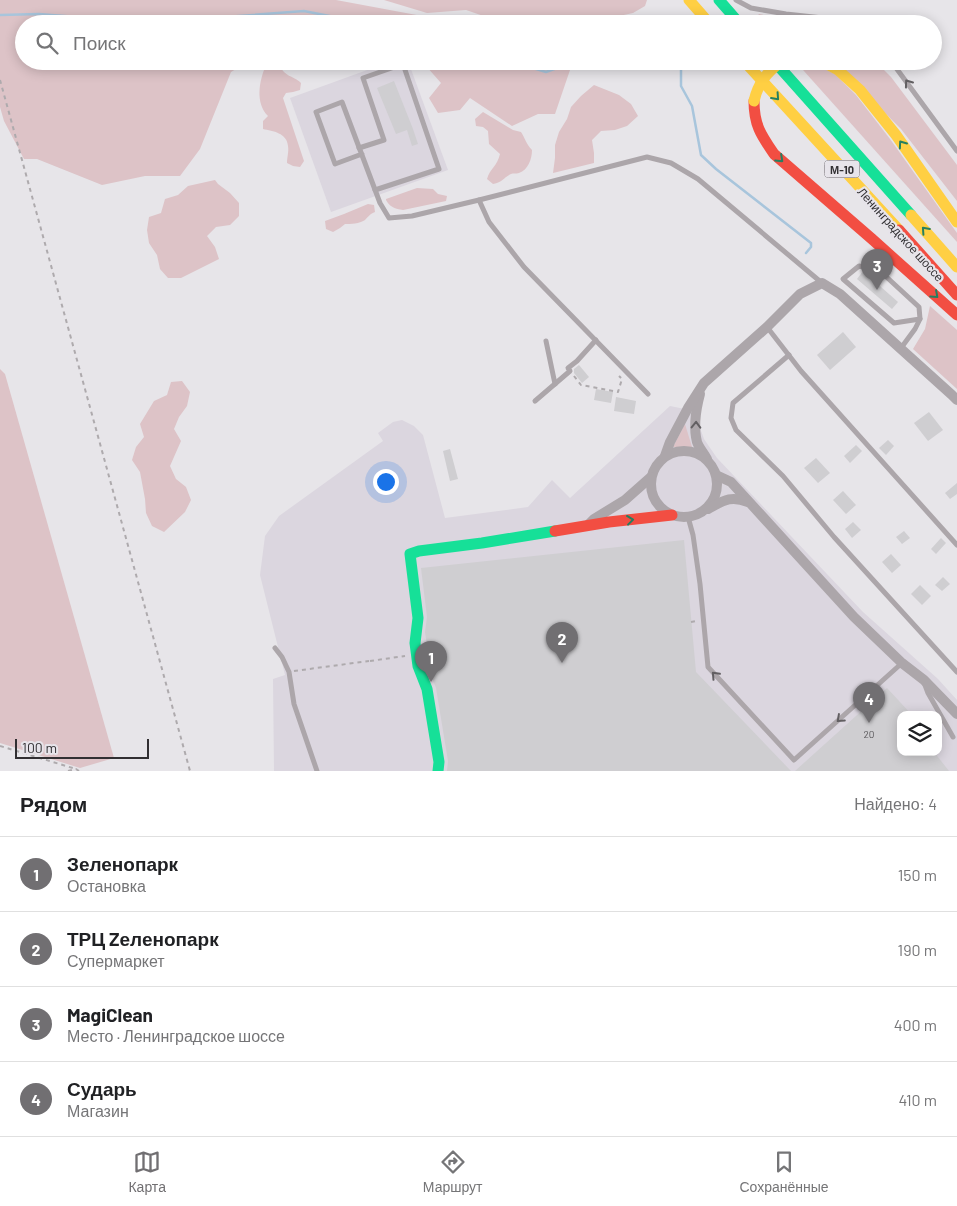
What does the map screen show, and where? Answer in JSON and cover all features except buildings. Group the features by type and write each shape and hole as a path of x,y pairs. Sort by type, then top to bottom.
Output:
{"main road":[{"path":"689,0 702,15"},
{"path":"719,0 732,15"},
{"name":"Ленинградское шоссе","path":"752,70 957,295"},
{"name":"М-10","path":"770,70 756,91 754,116 762,137 774,154 957,315"},
{"name":"Ленинградское шоссе","path":"782,70 957,267"},
{"path":"838,70 860,90 896,135 957,222"},
{"path":"438,771 439,762 427,689 418,666 415,643 418,618 410,554 419,551 588,525 672,515"}],"street":[{"path":"665,456 670,442 704,382 800,294 822,283 840,294 957,400"},
{"path":"704,382 697,407 695,430 698,443 716,475 717,488 713,501 704,511"},
{"path":"711,464 701,455 689,451 677,451 665,456 656,465 651,477 651,488 655,500 662,509 672,515 688,517 696,515 724,500 737,498 749,502"},
{"path":"716,475 731,482 848,610 902,663 924,680 957,714"},
{"path":"588,525 594,519 625,500 651,477"}],"lane":[{"path":"736,0 751,8 795,15"},
{"path":"359,148 384,140 363,78 386,70"},
{"path":"375,190 439,168 405,70"},
{"path":"898,70 957,151"},
{"path":"362,154 335,164 316,112 342,102 362,154 380,203 389,218 412,216 647,157 671,163 698,179 822,283"},
{"path":"479,200 489,222 524,267 648,394"},
{"path":"901,348 920,319 919,307 880,270 859,266 844,279 894,323 920,319"},
{"path":"767,326 801,371 957,544"},
{"path":"546,340 555,384"},
{"path":"535,401 570,371 568,368 596,340"},
{"path":"790,355 732,403 731,418 736,430 783,476 834,537 957,672"},
{"path":"688,517 693,535 698,570 708,667 794,760 902,663"},
{"path":"275,648 282,657 288,672 294,704 317,771"},
{"path":"924,680 928,693 953,737"}],"path":[{"path":"0,80 190,771"},
{"path":"570,371 581,385 618,392 622,378 619,376"},
{"path":"288,672 406,656"},
{"path":"0,746 79,771"},
{"path":"68,771 76,769"}],"shaded area":[{"path":"0,0 336,0 417,15 15,15 15,70 234,70 231,72 200,149 180,176 145,176 102,185 37,159 24,159 4,121 0,107"},
{"path":"384,0 647,0 645,6 633,13 624,15 481,15 466,10 427,13"},
{"path":"264,70 283,70 301,83 300,90 286,93 283,98 304,161 300,167 287,163 288,148 285,138 279,133 263,129 263,121 268,116 261,105 260,85"},
{"path":"367,70 411,70 448,170 331,212 290,98"},
{"path":"430,70 570,70 555,114 538,114 512,126 470,98 460,110 438,113 429,98 441,83"},
{"path":"803,70 827,70 835,74 856,95 957,233 957,242"},
{"path":"842,70 884,70 891,77 957,165 957,201 901,129"},
{"path":"594,85 619,95 631,104 638,116 627,126 615,130 601,131 592,140 594,163 553,173 555,145 559,132 567,119 571,107"},
{"path":"483,112 513,130 521,132 532,150 527,167 522,172 511,174 493,184 487,179 500,154 489,144 488,131 483,127 476,126 475,119"},
{"path":"215,180 239,203 239,216 230,225 216,227 207,236 215,247 219,259 181,278 168,278 160,269 157,255 149,243 147,230 149,217 161,213 165,199 178,195 188,186"},
{"path":"417,188 433,189 438,194 447,196 446,201 403,210 393,207 386,200 386,199"},
{"path":"368,204 374,205 375,212 365,220 358,223 345,224 333,232 326,229 325,221"},
{"path":"930,306 957,330 957,389 913,349 925,329"},
{"path":"0,369 5,374 114,758 80,768 0,743"},
{"path":"182,381 190,392 187,406 179,417 174,429 181,441 170,466 176,479 186,487 191,500 185,512 164,532 152,526 146,513 140,472 132,460 136,447 144,437 140,424 154,401 167,395 171,382"},
{"path":"670,406 700,412 699,425 704,439 717,458 863,612 938,679 957,700 957,771 274,771 273,679 285,675 260,575 265,536 279,516 383,441 378,433 393,422 402,420 414,426 423,435 445,518 528,507 552,480 570,498"},
{"path":"685,424 692,447 673,447"}],"waterway":[{"path":"251,15 304,11 324,15"},
{"path":"0,15 52,15"},
{"path":"539,70 546,72 551,70"},
{"path":"681,70 681,86 692,106 701,155 716,169 811,243 811,247 806,253"}],"traffic: fast":[{"path":"719,0 732,15"},
{"path":"782,70 911,215"},
{"path":"438,771 439,762 427,689 418,666 415,643 418,618 410,554 419,551 555,531"}],"traffic: slow":[{"path":"689,0 702,15"},
{"path":"752,70 899,230"},
{"path":"754,101 764,78 771,70"},
{"path":"838,70 860,90 896,135 957,222"},
{"path":"911,215 957,267"}],"traffic: jam":[{"path":"754,101 755,117 759,129 774,154 957,315"},
{"path":"899,230 957,295"},
{"path":"555,531 609,522 672,515"}],"place":[{"name":"MagiClean","path":"877,290"},
{"name":"ТРЦ Zеленопарк","path":"562,663"},
{"name":"Зеленопарк","path":"431,682"},
{"name":"Сударь","path":"869,723"}]}
